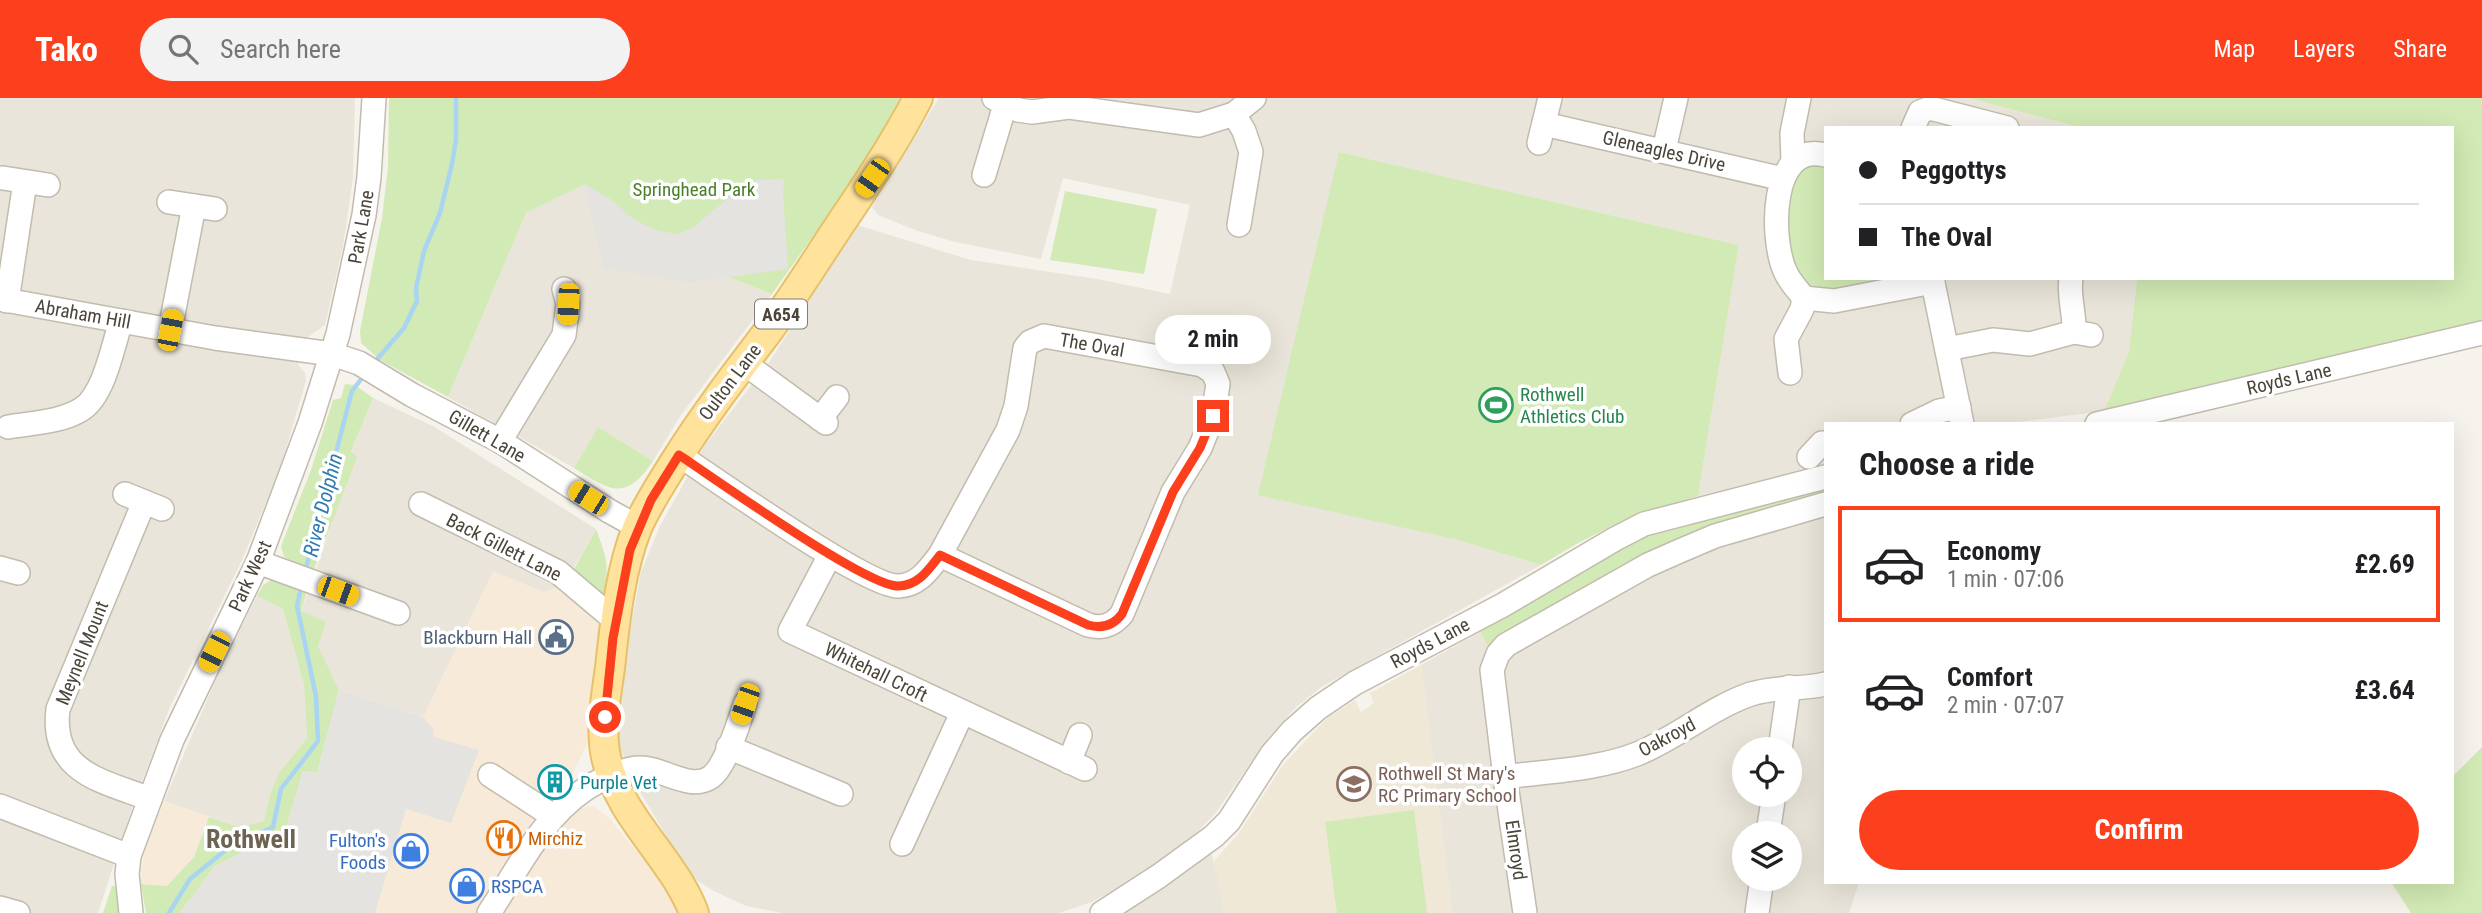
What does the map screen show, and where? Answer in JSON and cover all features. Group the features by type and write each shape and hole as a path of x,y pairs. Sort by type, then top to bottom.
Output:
{"main road":[{"name":"Oulton Lane","path":"638,527 651,500 706,414 789,303 872,178 918,98"},
{"name":"A654","path":"638,527 624,571 616,621 604,734 606,756 611,777 634,821 688,895 694,913"}],"street":[{"name":"Park Lane","path":"332,354 364,215 374,98"},
{"path":"981,174 999,102 1032,112 1069,107 1119,106 1199,125 1234,114 1254,98"},
{"name":"Gleneagles Drive","path":"1550,98 1542,133 1788,170"},
{"path":"1664,150 1676,98"},
{"path":"1790,373 1786,340 1802,309 1804,298 1785,272 1778,247 1777,226 1799,98"},
{"path":"1914,114 1935,108 2000,126"},
{"path":"1234,114 1244,131 1251,152 1239,225"},
{"path":"1788,170 1812,152 1824,155"},
{"path":"4,300 14,180 48,185"},
{"path":"169,202 205,207 170,330"},
{"path":"1804,298 1834,301 1932,280 1961,415 1939,411 1916,422"},
{"path":"1947,349 1993,340 2030,344 2083,334 2074,313 2069,288 2071,280"},
{"path":"500,441 564,335 568,304 565,288"},
{"name":"Abraham Hill","path":"4,300 170,330 332,354"},
{"path":"9,427 69,415 89,404 99,390 121,321"},
{"name":"Royds Lane","path":"2105,422 2482,333"},
{"name":"The Oval","path":"679,455 830,555 884,584 896,587 918,580 940,555 1008,430 1016,406 1023,356 1030,342 1044,337 1202,365 1213,372 1218,384 1208,433 1173,492 1122,614 1111,625 1088,625 940,555"},
{"name":"Gillett Lane","path":"332,354 359,363 500,441 609,512 638,527"},
{"name":"Park West","path":"131,913 127,873 129,856 194,690 258,562 298,462 332,354"},
{"path":"744,363 823,421 836,397"},
{"name":"Royds Lane","path":"1102,913 1214,836 1229,821 1267,761 1292,731 1318,708 1355,682 1503,605 1615,538 1644,524 1824,477"},
{"name":"Meynell Mount","path":"144,501 58,709 56,723 62,749 79,770 150,799"},
{"name":"Elmroyd","path":"1525,913 1492,670 1506,645 1648,565 1715,536 1824,504"},
{"name":"Back Gillett Lane","path":"421,505 558,572 616,621"},
{"name":"Whitehall Croft","path":"830,555 783,627 1077,766 1080,735"},
{"path":"258,562 398,613"},
{"name":"Oakroyd","path":"1505,777 1591,765 1638,753 1753,693 1824,684"},
{"path":"1782,737 1789,687"},
{"path":"489,913 553,816 584,789 637,767 704,781 719,767 745,704"},
{"path":"902,844 962,713"},
{"path":"728,747 841,794"},
{"path":"490,775 553,816"},
{"path":"0,806 129,856"},
{"path":"1757,913 1760,891"},
{"path":"0,908 18,913"}],"shaded area":[{"path":"0,98 355,98 353,178 343,246 325,325 305,339 298,365 305,373 306,381 280,469 242,560 170,707 132,808 98,913 0,913"},
{"path":"939,98 1969,98 2074,126 1824,126 1824,280 2137,280 2129,351 2104,411 2018,422 1824,422 1824,465 1698,496 1739,245 1339,152 1454,539 1541,565 1323,686 1296,707 1269,737 1214,815 1184,845 1146,872 1092,902 1059,913 782,913 746,906 714,891 698,881 685,868 638,788 618,744 626,651 641,572 660,526 705,445 770,361 857,225 971,260 1097,279 1170,294 1190,205 1063,178 1041,259 951,241 915,230 878,215 872,207"},
{"path":"784,179 788,269 692,282 604,268 585,184 610,199 633,219 658,231 679,234 696,226 751,182"},
{"path":"585,184 692,282 728,277 772,294 681,415 653,461 598,427 574,468 448,397 526,213"},
{"path":"373,398 433,426 596,529 564,585 544,592 440,684 423,717 339,690 301,612 335,514 351,453"},
{"path":"1824,497 1824,884 1858,884 1849,913 1452,913 1421,665 1480,632 1489,648 1507,635"},
{"path":"493,571 544,592 564,585 601,616 588,742 565,789 582,808 595,807 607,816 676,898 680,913 180,913 242,852 281,845 317,773 339,690 423,717"},
{"path":"257,596 283,609 304,685 307,738 279,773 271,791 264,821 239,827 164,801 222,665"},
{"name":"Rothwell St Mary's RC Primary School","path":"1421,665 1452,913 1224,913 1214,861 1239,833 1283,765 1328,717 1355,700 1361,712 1374,703 1370,693"},
{"path":"339,690 423,717 433,728 434,737 479,750 451,823 406,809 375,913 180,913 215,866 242,852 281,845 303,771 317,773"},
{"path":"164,801 209,817 194,857 167,886 141,884 141,867 146,848"},
{"path":"1210,850 1219,879 1224,913 1121,913"}],"green space":[{"name":"Springhead Park","path":"389,98 900,98 869,157 772,294 728,277 692,282 604,268 585,184 526,213 448,397 380,360 361,343 360,331 382,218 388,166"},
{"path":"1969,98 2482,98 2482,320 2104,411 2129,351 2137,280 2454,280 2454,126 2074,126"},
{"name":"Rothwell Athletics Club","path":"1339,152 1739,245 1698,496 1632,516 1541,565 1454,539 1258,495"},
{"path":"1824,163 1824,280 1901,280 1830,294 1807,287 1798,278 1784,229 1793,177 1802,165"},
{"path":"1065,191 1157,209 1144,274 1050,260"},
{"path":"345,384 355,385 373,398 351,452 357,457 314,570 284,557 281,546 311,470 333,400 341,398"},
{"path":"598,427 653,461 634,483 625,487 607,487 574,468"},
{"path":"1824,489 1824,497 1489,648 1480,632 1481,627 1657,530"},
{"path":"596,529 606,563 603,597 573,571"},
{"path":"273,579 308,589 301,611 326,622 318,646 339,690 317,773 303,771 281,846 243,852 215,866 180,913 146,913 141,884 167,886 194,857 209,817 239,827 264,821 271,791 279,773 307,738 304,685 283,609 257,596 263,585"},
{"path":"2482,747 2482,913 2411,913 2392,884 2454,884 2454,775"},
{"path":"1414,810 1427,913 1337,913 1325,822"},
{"path":"112,886 115,886 120,913 103,913"}],"waterway":[{"name":"River Dolphin","path":"372,365 404,328 417,301 416,288 424,251 440,213 452,164 456,140 456,98"},
{"name":"River Dolphin","path":"305,572 352,391 365,374"},
{"name":"River Dolphin","path":"169,913 190,879 227,849 273,827 281,789 318,741 316,696 297,606 302,584"}],"place":[{"name":"Rothwell Athletics Club","path":"1496,405"},
{"name":"Blackburn Hall","path":"556,637"},
{"name":"Purple Vet","path":"555,782"},
{"name":"Rothwell St Mary's RC Primary School","path":"1354,784"},
{"name":"Mirchiz","path":"504,838"},
{"name":"Fulton's Foods","path":"411,851"},
{"name":"RSPCA","path":"467,886"}],"district":[{"name":"Rothwell","path":"251,839"}],"route":[{"path":"605,717 613,638 624,571 638,527 679,455 830,555 884,584 896,587 918,580 940,555 1088,625 1103,627 1111,625 1122,614 1173,492 1208,433 1213,416"}]}
